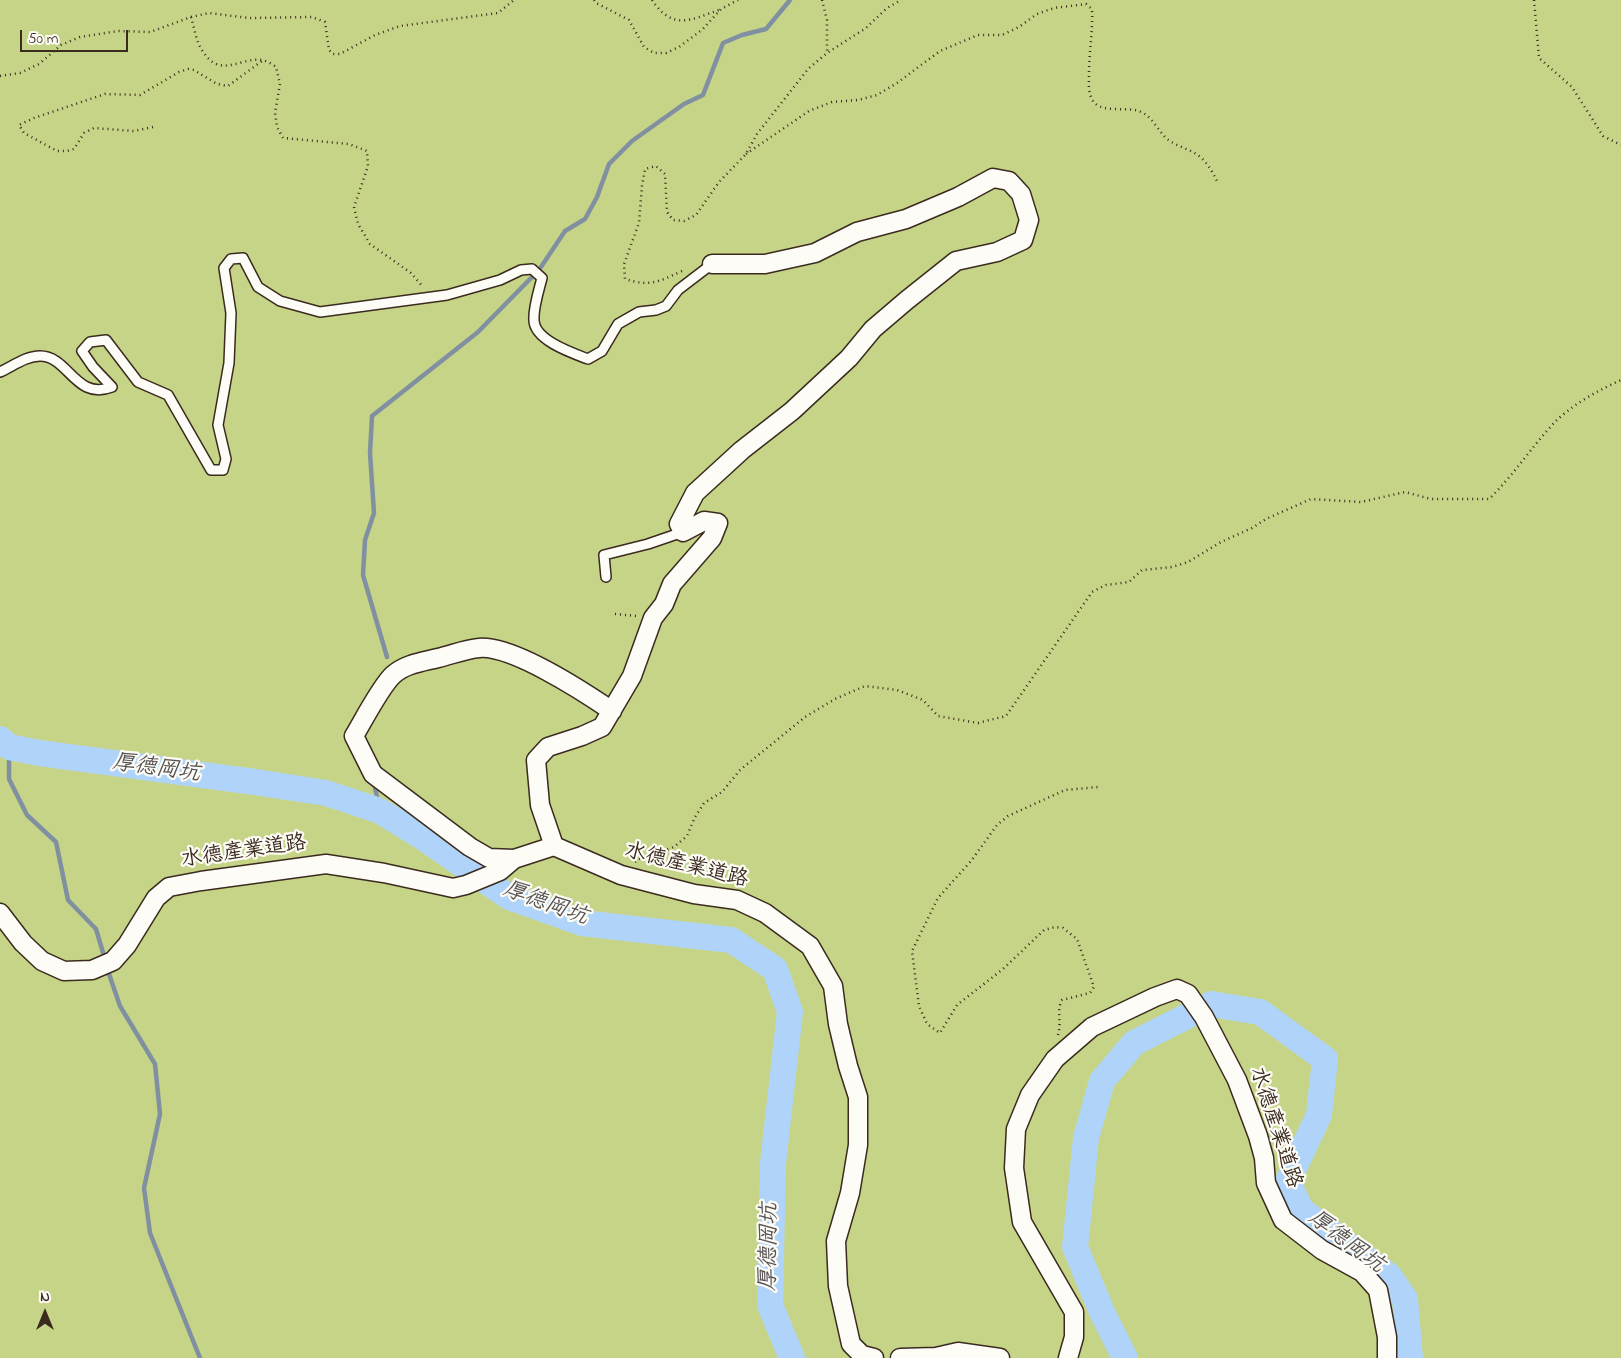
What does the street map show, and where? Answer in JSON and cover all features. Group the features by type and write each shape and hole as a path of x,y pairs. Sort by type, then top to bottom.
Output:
{"street":[{"path":"612,711 575,686 530,663 498,650 480,648 404,666 391,676 354,736 373,774 470,847 489,858 514,859 554,846 540,805 536,760 548,747 582,736 602,726 612,711 632,676 653,618 664,604 672,584 712,538 718,523 704,521 683,532 679,524 695,492 742,450 792,410 849,358 873,328 956,261 998,252 1022,240 1029,220 1021,194 1009,181 993,178 958,197 915,215 857,232 815,254 765,264 712,264"},
{"name":"水德產業道路","path":"554,846 621,875 694,894 737,900 764,913 810,946 833,986 838,1024 858,1098 858,1145 850,1193 836,1241 838,1286 851,1344 862,1355 874,1358"},
{"name":"水德產業道路","path":"0,913 23,943 42,961 64,971 92,970 113,961 128,945 156,898 169,887 326,864 384,872 453,888 466,885 500,871 514,859"},
{"name":"水德產業道路","path":"1055,1059 1092,1028 1177,989 1188,994 1204,1017 1237,1080 1264,1158 1266,1183 1283,1220 1322,1250 1362,1272 1378,1290 1387,1334 1387,1358"},
{"path":"1055,1059 1030,1095 1016,1129 1014,1168 1022,1222 1074,1312 1074,1337 1068,1358"},
{"path":"900,1358 936,1357 958,1352 1000,1358"}],"lane":[{"path":"0,372 29,358 42,356 52,359 86,388 104,390 112,387 82,352 90,342 106,340 138,382 168,395 211,470 223,470 226,459 218,425 229,363 231,312 224,268 231,259 243,258 258,287 280,301 320,312 447,295 476,288 521,270 532,268 542,278 533,321 540,334 563,350 588,359 602,351 618,324 639,312 656,310 666,306 678,290 712,264"},
{"path":"606,577 604,555 648,544 683,532"}],"path":[{"path":"0,76 20,73 40,64 62,45 80,37 118,31 150,32 191,17 209,14 249,18 312,17 325,22 329,50 333,54 340,54 375,36 400,26 498,12 514,0"},
{"path":"594,0 596,3 629,20 644,47 654,53 666,53 679,48 704,28 721,9"},
{"path":"652,0 659,10 671,18 687,22 721,9 738,0"},
{"path":"822,0 827,20 828,53"},
{"path":"746,154 757,134 808,69 828,53 866,28 887,8 901,0"},
{"path":"1534,0 1539,58 1572,87 1603,136 1621,146"},
{"path":"688,268 656,283 639,284 625,279 624,264 639,223 645,169 656,166 665,174 667,212 673,220 684,221 696,215 718,182 746,154 809,112 832,102 858,100 877,94 897,83 940,50 978,35 1002,34 1019,27 1037,14 1054,8 1086,4 1092,9 1089,49 1089,90 1091,99 1097,105 1112,109 1137,110 1144,113 1166,138 1197,154 1209,167 1217,181"},
{"path":"191,17 202,50 214,63 225,66 251,60 264,60 276,67 280,84 276,113 277,127 283,138 349,144 367,151 368,166 354,207 358,224 370,244 411,273 430,296"},
{"path":"153,127 134,131 94,128 84,133 74,149 57,151 24,133 19,125 105,94 140,95 179,72 188,69 194,70 217,84 228,86 264,60"},
{"path":"621,875 639,859 674,847 687,836 695,817 704,803 722,792 740,770 805,717 835,698 865,686 897,690 923,700 938,716 978,723 1006,716 1092,592 1106,585 1129,582 1142,570 1172,567 1188,562 1221,542 1311,499 1361,502 1406,492 1431,499 1489,499 1503,486 1556,421 1579,404 1621,380"},
{"path":"615,614 653,618"},
{"path":"1055,1059 1055,1043 1061,1026 1059,1006 1062,1000 1090,992 1094,987 1077,939 1063,928 1055,927 1044,930 1003,969 957,1005 940,1033 927,1024 920,1006 912,951 938,898 971,861 997,825 1008,816 1065,790 1098,787"}],"green space":[{"path":"0,0 1621,0 1621,1358 0,1358"}],"waterway":[{"path":"541,267 565,231 585,219 597,197 609,164 632,141 684,104 703,95 723,43 742,35 766,29 790,0"},
{"path":"387,657 363,575 365,540 374,513 370,453 372,416 478,332 532,277"},
{"name":"厚德岡坑","path":"0,739 9,747 39,753 326,793 380,811 424,838 509,897 582,923 731,940 775,969 790,1012 773,1163 770,1305 792,1358"},
{"path":"9,747 9,779 27,815 56,842 68,900 96,929 104,956"},
{"path":"374,783 380,811"},
{"path":"108,971 120,1006 155,1064 160,1114 144,1188 150,1233 200,1358"},
{"name":"厚德岡坑","path":"1125,1358 1102,1312 1075,1247 1086,1138 1102,1081 1134,1043 1211,1004 1260,1012 1325,1059 1319,1115 1288,1181 1301,1210 1389,1276 1405,1299 1410,1358"}]}
